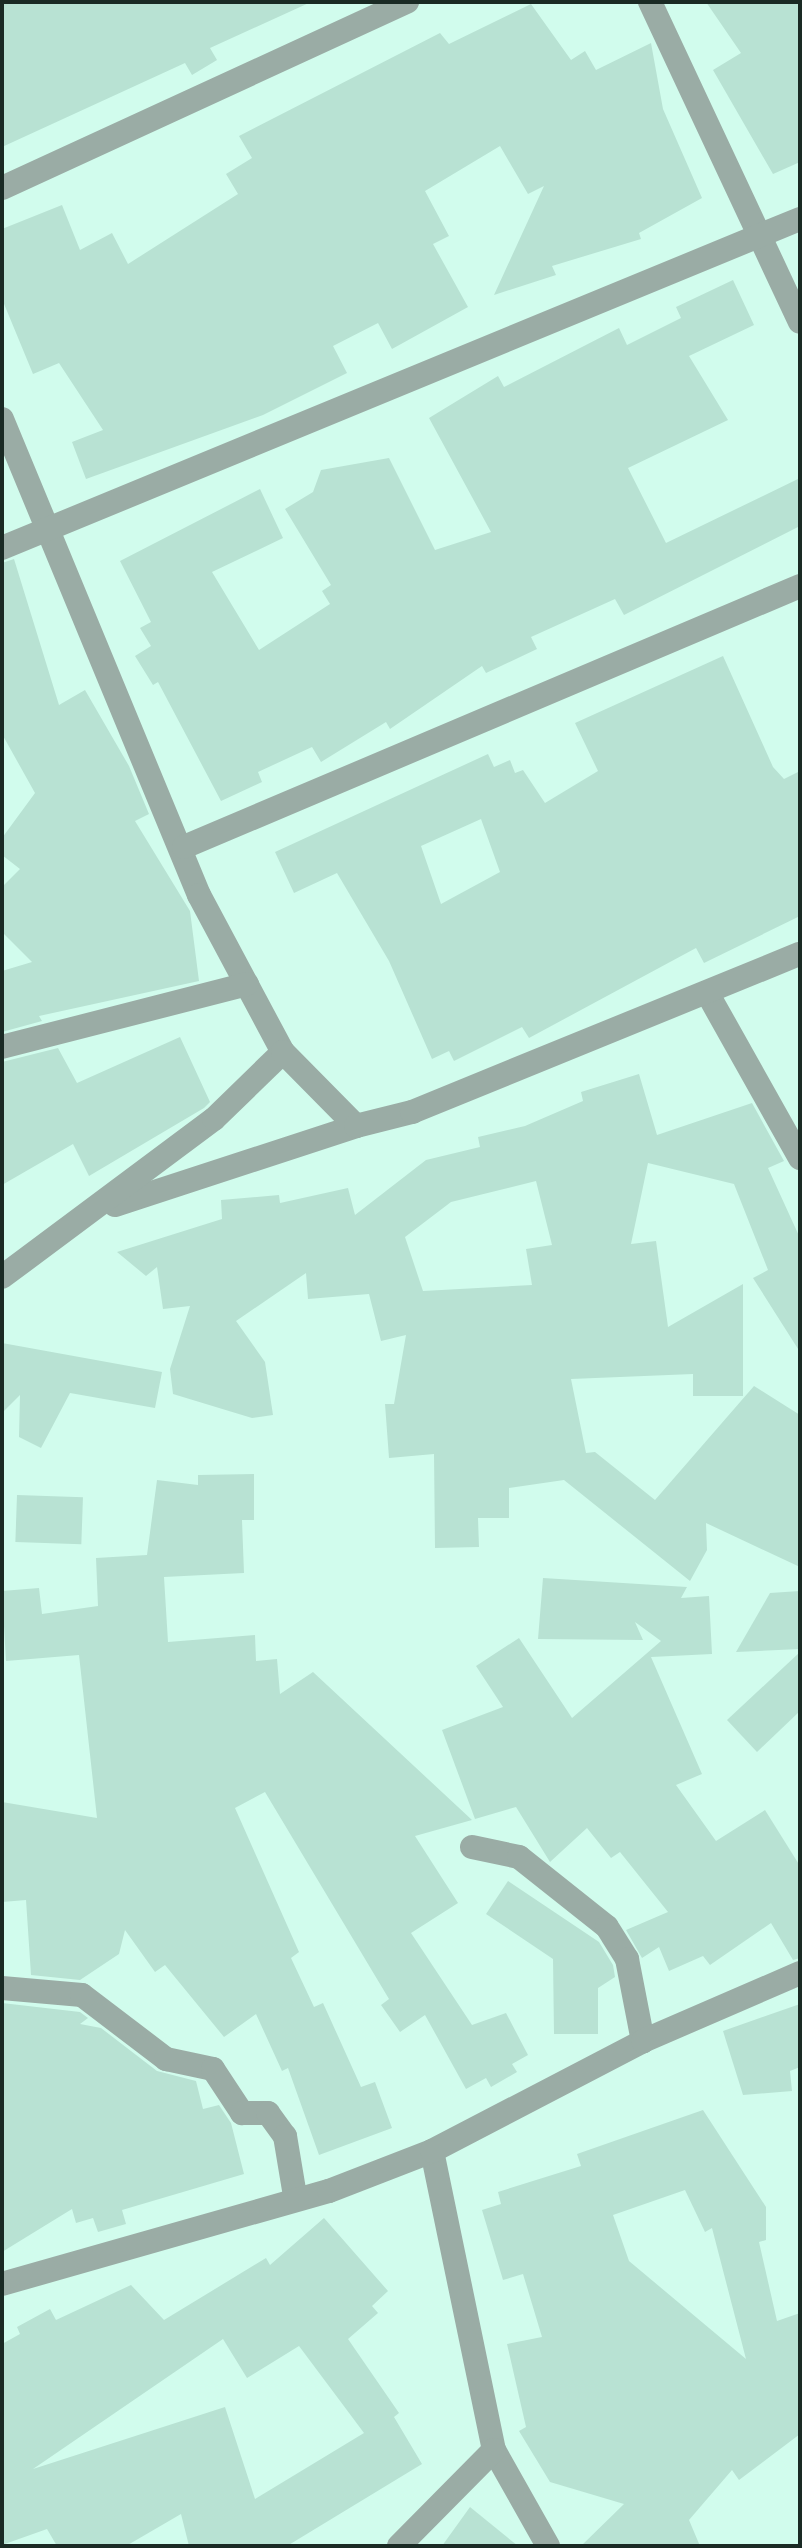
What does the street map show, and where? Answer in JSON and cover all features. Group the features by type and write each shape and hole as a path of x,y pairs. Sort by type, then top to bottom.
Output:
{"street":[{"path":"2,188 407,2"},
{"path":"650,2 763,237 800,322"},
{"path":"2,548 763,237 800,219"},
{"path":"2,419 184,847 199,895 283,1052 356,1126"},
{"path":"184,847 800,586"},
{"path":"84,1220 175,1181 412,1112 709,996 800,954"},
{"path":"2,1047 247,984"},
{"path":"709,996 800,1158"},
{"path":"2,1277 84,1220 214,1119 283,1052"},
{"path":"472,1847 519,1857 607,1927 627,1959 643,2041"},
{"path":"2,2284 295,2196 329,2191 432,2151 643,2041 800,1973"},
{"path":"2,1988 82,1995 166,2059 213,2069 242,2113 268,2113 285,2136 295,2196"},
{"path":"432,2151 494,2450 548,2546"},
{"path":"399,2546 494,2450"}],"building":[{"path":"2,2 311,2 210,48 217,60 192,75 185,63 2,147"},
{"path":"706,2 800,2 800,162 773,174 713,70 741,53"},
{"path":"531,4 571,60 585,51 596,70 651,43 663,109 702,198 639,233 641,239 552,266 556,275 494,295 544,186 528,194 500,146 425,191 449,236 433,244 468,307 392,349 378,323 333,346 347,373 263,415 86,479 72,442 103,430 59,363 33,374 2,299 2,229 62,205 80,250 112,233 128,264 238,194 226,174 252,158 239,136 440,33 449,44"},
{"path":"733,280 754,325 689,356 728,420 628,468 666,543 800,478 800,526 624,615 615,599 531,637 537,649 486,673 482,666 390,729 386,722 321,762 312,747 258,772 262,782 221,801 158,682 153,685 135,656 151,646 140,628 151,622 120,561 260,489 283,538 212,572 259,650 330,604 322,591 331,585 285,509 313,492 321,470 389,458 435,550 491,532 429,418 498,376 504,387 619,328 627,345 681,318 676,307"},
{"path":"14,559 59,705 85,690 129,766 149,814 135,821 190,911 199,981 39,1016 42,1021 2,1032 2,971 32,962 2,932 2,887 20,869 2,855 2,838 35,793 2,734 2,563"},
{"path":"723,656 773,767 784,779 800,771 800,916 704,963 696,948 529,1038 522,1027 454,1061 449,1051 432,1059 389,961 337,873 294,893 275,852 488,754 494,767 510,760 515,773 523,770 545,803 598,771 575,723","holes":["481,819 500,872 441,904 421,846"]},
{"path":"180,1037 210,1102 204,1108 89,1176 73,1144 2,1185 2,1062 58,1048 77,1083"},
{"path":"639,1074 657,1135 752,1103 784,1161 768,1168 800,1238 800,1352 753,1278 768,1270 734,1184 648,1163 631,1244 656,1241 668,1327 743,1284 743,1396 693,1396 693,1374 571,1379 586,1453 595,1452 655,1500 754,1386 800,1415 800,1567 706,1523 707,1550 690,1581 564,1480 509,1488 509,1518 478,1518 479,1547 435,1548 434,1454 389,1458 385,1404 394,1404 406,1335 381,1341 369,1294 308,1299 306,1273 236,1321 265,1362 273,1415 252,1418 173,1394 170,1369 190,1306 163,1309 157,1267 146,1276 117,1252 222,1219 221,1200 279,1195 280,1203 348,1188 355,1215 426,1160 480,1147 478,1137 525,1126 583,1101 581,1092","holes":["536,1181 552,1245 526,1249 532,1285 423,1291 405,1237 451,1202"]},
{"path":"2,1343 162,1372 155,1408 70,1393 41,1448 19,1437 20,1395 2,1413"},
{"path":"254,1474 254,1520 242,1520 244,1573 164,1577 168,1642 255,1635 256,1661 277,1659 280,1694 313,1672 472,1820 415,1836 458,1903 411,1933 472,2025 506,2013 528,2055 512,2064 517,2072 491,2087 486,2078 466,2089 425,2015 400,2032 381,2005 389,1999 265,1792 235,1808 299,1952 291,1958 314,2007 323,2003 361,2087 375,2082 392,2128 319,2155 288,2068 282,2071 256,2014 224,2037 165,1965 155,1972 125,1930 119,1954 80,1980 31,1975 26,1900 2,1902 2,1802 97,1818 79,1655 6,1661 2,1591 39,1588 42,1614 98,1606 96,1558 147,1555 157,1480 198,1485 198,1475"},
{"path":"17,1495 83,1497 81,1544 15,1542"},
{"path":"543,1578 687,1587 681,1598 709,1596 712,1654 651,1657 702,1774 676,1785 716,1841 765,1810 800,1866 800,1958 793,1960 771,1923 710,1965 703,1956 669,1971 659,1947 642,1958 626,1930 668,1912 620,1852 611,1858 587,1828 550,1862 516,1807 475,1819 442,1730 503,1707 476,1666 519,1638 572,1718 661,1641 635,1622 643,1640 538,1639"},
{"path":"800,1591 800,1649 736,1652 770,1593"},
{"path":"800,1652 800,1711 757,1752 727,1720"},
{"path":"508,1881 599,1942 613,1965 615,1977 598,1988 598,2034 554,2034 553,1959 486,1914"},
{"path":"2,2003 80,2012 88,2018 80,2024 101,2028 157,2071 196,2081 203,2109 219,2105 231,2123 244,2174 122,2210 126,2224 98,2232 93,2218 76,2223 72,2209 2,2252"},
{"path":"800,2004 800,2067 790,2071 792,2091 743,2095 723,2031"},
{"path":"703,2110 766,2207 766,2240 759,2242 777,2321 800,2313 800,2434 739,2480 732,2470 689,2520 700,2546 581,2546 624,2504 550,2482 519,2431 526,2427 507,2344 542,2337 523,2274 503,2280 482,2210 501,2204 498,2192 581,2166 577,2154","holes":["685,2190 705,2232 712,2228 746,2359 629,2261 613,2215"]},
{"path":"324,2218 388,2291 372,2306 378,2313 348,2339 399,2413 394,2417 422,2464 287,2546 189,2546 181,2514 126,2546 57,2546 47,2529 2,2545 2,2344 20,2334 17,2327 50,2309 56,2320 131,2285 164,2320 266,2258 270,2265","holes":["223,2339 247,2378 299,2346 364,2433 255,2499 225,2407 33,2469"]},
{"path":"470,2507 518,2546 442,2546"}]}
